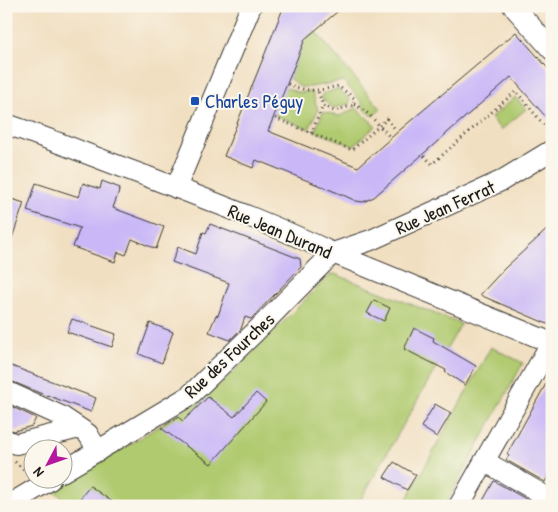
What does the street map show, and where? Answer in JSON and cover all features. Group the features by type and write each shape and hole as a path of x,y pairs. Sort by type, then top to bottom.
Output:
{"street":[{"path":"513,6 552,50"},
{"path":"176,188 248,7"},
{"name":"Rue Jean Durand","path":"6,124 50,138 302,238 333,253 552,343"},
{"name":"Rue Jean Ferrat","path":"333,253 371,240 501,182 552,150"},
{"name":"Rue des Fourches","path":"72,466 189,396 333,253"},
{"path":"459,506 552,343"},
{"path":"6,391 61,416 88,434 98,451"},
{"path":"9,449 16,444 79,428"},
{"path":"484,461 552,500"},
{"path":"7,506 33,490"}],"path":[{"path":"288,84 299,89 318,91 338,86 354,98 354,105"},
{"path":"311,133 323,106 318,91"},
{"path":"424,156 432,164 516,91 547,128"},
{"path":"323,106 334,111 354,105 359,107 389,136"},
{"path":"275,118 352,150 386,119 396,130"},
{"path":"9,449 22,464"}],"green space":[{"path":"315,31 381,109 373,116 365,110 360,100 343,81 311,87 300,87 289,78 305,39"},
{"path":"285,87 297,92 312,92 318,110 309,129 274,115"},
{"path":"338,89 350,99 349,104 333,108 323,100 322,94"},
{"path":"515,97 526,109 501,130 491,118"},
{"path":"356,108 376,126 353,146 315,131 323,112 340,116"},
{"path":"335,274 461,324 357,506 74,506 54,491 72,490 72,480 169,420 221,384 330,275"},
{"path":"491,347 523,363 445,506 403,506"}],"building":[{"path":"284,6 344,6 305,39 268,131 358,167 516,32 552,73 552,124 511,77 374,197 363,202 356,201 256,160 253,168 224,156"},
{"path":"102,181 120,188 113,208 164,227 156,249 132,239 126,255 118,252 115,262 73,247 80,228 27,211 36,183 79,197 83,183 100,189"},
{"path":"6,197 24,203 9,247 6,247"},
{"path":"210,224 300,259 301,267 251,319 245,317 241,329 230,340 209,332 216,315 218,316 229,283 172,262 178,247 196,254 203,232 206,233"},
{"path":"552,225 552,326 480,295 505,268"},
{"path":"374,300 390,308 384,321 367,313"},
{"path":"72,319 116,334 112,347 67,332"},
{"path":"150,323 173,332 162,363 139,354"},
{"path":"414,328 434,338 433,341 476,366 465,385 445,372 446,370 404,349"},
{"path":"6,364 96,398 91,412 6,379"},
{"path":"552,373 552,470 545,482 506,460 509,455 507,454"},
{"path":"256,393 266,402 211,464 161,428 178,417 183,421 208,397 234,417"},
{"path":"6,404 36,418 32,426 14,431 6,428"},
{"path":"435,404 451,413 437,437 421,427"},
{"path":"394,462 416,475 407,490 384,477"},
{"path":"494,481 533,503 531,506 480,506"},
{"path":"90,486 118,506 74,506"}],"place":[{"name":"Charles Péguy","path":"195,101"}]}
